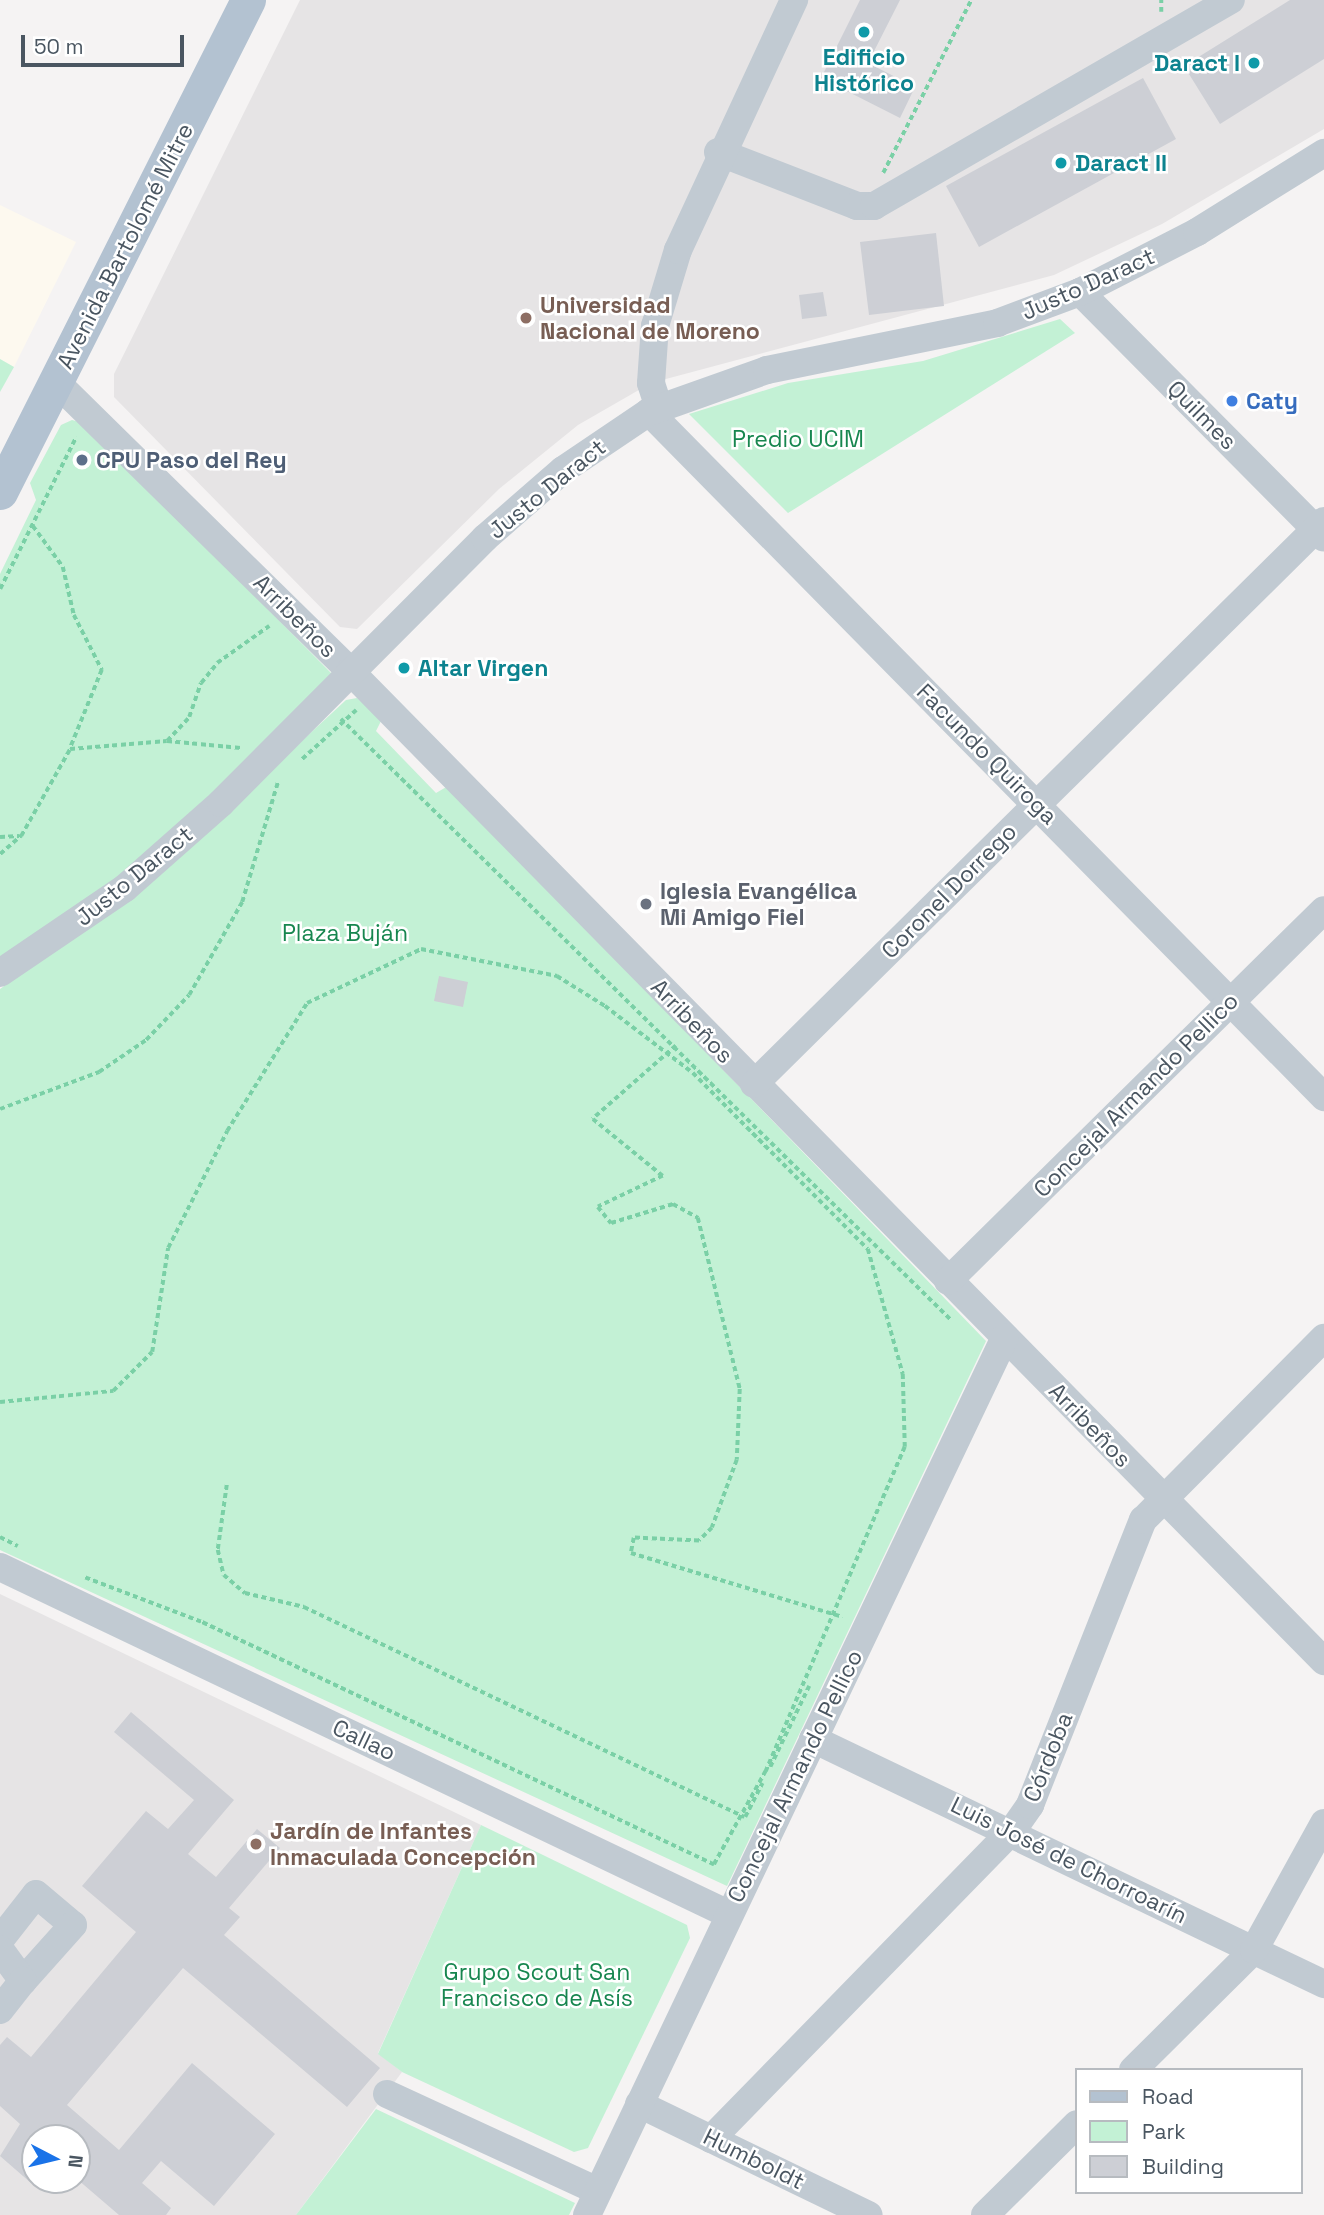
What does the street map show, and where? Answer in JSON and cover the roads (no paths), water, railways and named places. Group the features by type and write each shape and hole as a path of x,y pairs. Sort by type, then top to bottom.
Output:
{"main road":[{"name":"Avenida Bartolomé Mitre","path":"0,492 248,0"}],"street":[{"path":"654,410 651,383 655,326 718,152 794,0"},
{"path":"718,152 866,206 890,201 1231,0"},
{"name":"Justo Daract","path":"0,973 125,888 262,749 321,703 350,671 563,470 654,410 767,370 998,323 1080,292 1197,232 1324,153"},
{"name":"Quilmes","path":"1080,292 1321,529"},
{"name":"Arribeños","path":"57,383 350,671 1324,1661"},
{"name":"Facundo Quiroga","path":"654,410 1324,1097"},
{"name":"Coronel Dorrego","path":"754,1084 1037,804 1321,529"},
{"name":"Concejal Armando Pellico","path":"948,1281 1324,910"},
{"name":"Concejal Armando Pellico","path":"592,2203 1005,1337"},
{"name":"Córdoba","path":"711,2138 1012,1831 1030,1805 1143,1520 1160,1497 1324,1338"},
{"name":"Callao","path":"0,1567 729,1914"},
{"name":"Luis José de Chorroarín","path":"814,1739 1012,1831 1324,1983"},
{"path":"1135,2068 1254,1950 1324,1823"},
{"path":"0,1940 36,1894 73,1925 0,2010"},
{"path":"0,1949 23,1981"},
{"path":"387,2094 592,2203"},
{"name":"Humboldt","path":"639,2104 869,2215"},
{"path":"985,2215 1076,2125"}],"place":[{"name":"Edificio Histórico","path":"864,32"},
{"name":"Daract I","path":"1254,63"},
{"name":"Daract II","path":"1061,163"},
{"name":"Universidad Nacional de Moreno","path":"526,318"},
{"name":"Caty","path":"1232,401"},
{"name":"CPU Paso del Rey","path":"82,460"},
{"name":"Altar Virgen","path":"404,668"},
{"name":"Iglesia Evangélica Mi Amigo Fiel","path":"646,904"},
{"name":"Jardín de Infantes Inmaculada Concepción","path":"256,1844"}],"park label":[{"name":"Predio UCIM","path":"798,439"},
{"name":"Plaza Buján","path":"345,933"},
{"name":"Grupo Scout San Francisco de Asís","path":"537,1985"}]}
